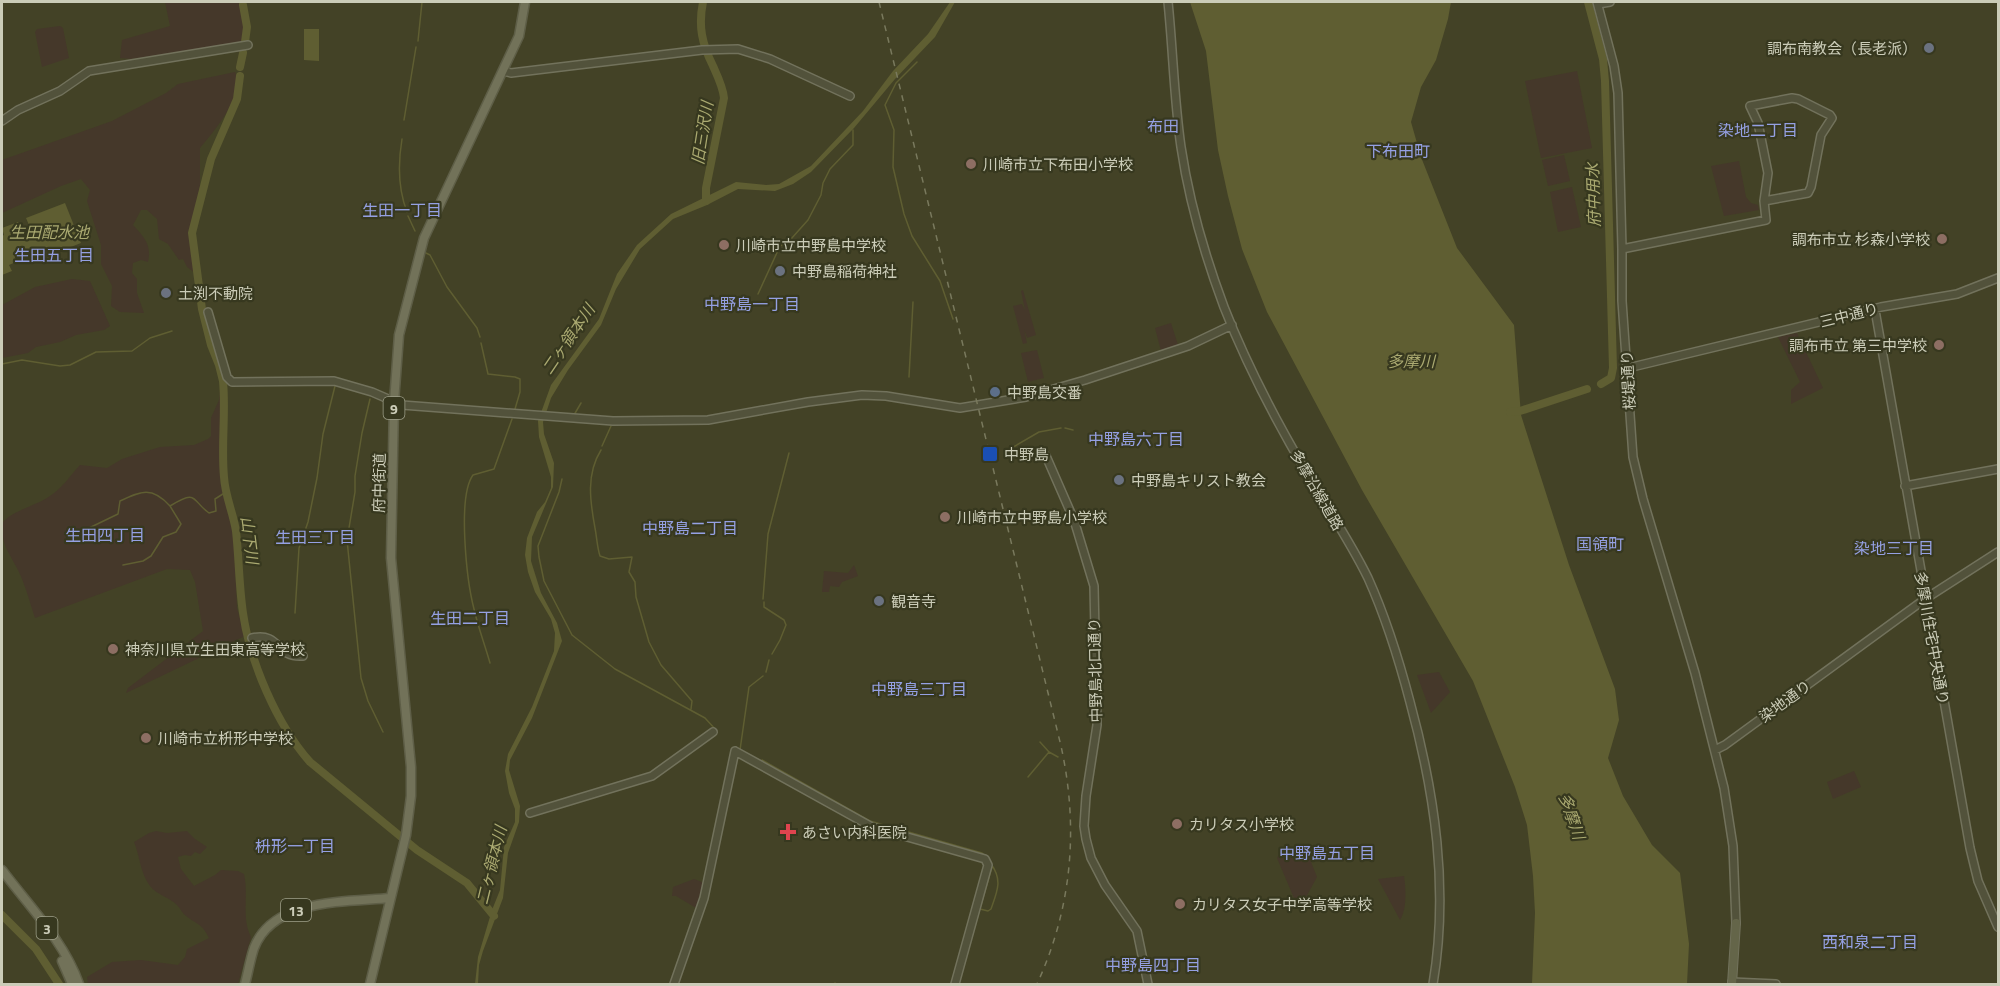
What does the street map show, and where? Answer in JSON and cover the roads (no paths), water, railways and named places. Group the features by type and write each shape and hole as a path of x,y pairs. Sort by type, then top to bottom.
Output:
{"main road":[{"name":"府中街道","path":"370,984 405,840 410,807 411,780 391,561 394,402 399,335 424,238 519,36 525,2"},
{"name":"3","path":"2,870 58,943 74,970 77,984"},
{"name":"3","path":"16,889 77,984"},
{"name":"13","path":"247,984 259,947 269,932 282,921 291,916 315,910 390,898"},
{"path":"1732,983 1736,923"}],"street":[{"name":"多摩沿線道路","path":"1167,2 1180,141 1186,176 1207,258 1232,325 1272,412 1367,577 1402,672 1423,751 1436,823 1440,898 1433,984"},
{"path":"1597,3 1610,2"},
{"name":"桜堤通り","path":"1597,3 1617,82 1623,249 1622,301 1628,368 1631,445 1637,475 1692,661 1715,750"},
{"path":"2,121 18,110 60,91 89,71 248,45"},
{"path":"503,71 511,73 704,50 738,49 752,52 850,96"},
{"path":"1623,249 1766,220 1764,201 1768,173 1758,123 1750,106 1798,99 1830,115 1832,118 1821,135 1808,193 1764,201"},
{"name":"三中通り","path":"1628,368 1875,310 1957,294 1998,278"},
{"name":"多摩川住宅中央通り","path":"1875,310 1970,848 1978,881 1998,927"},
{"path":"208,312 229,381 334,381 402,405 547,417 690,422 862,395 886,396 960,408 980,406 1026,397 1121,369 1200,341 1232,325"},
{"name":"中野島北口通り","path":"1046,456 1074,520 1094,586 1097,725 1086,796 1084,826 1086,838 1091,858 1105,885 1137,931 1146,964 1148,984"},
{"path":"1905,486 1998,469"},
{"name":"染地通り","path":"1715,750 1925,599 1998,552"},
{"path":"252,638 261,636 270,638 286,653 294,657 303,656"},
{"path":"530,813 652,776 713,732"},
{"path":"1715,750 1724,788 1732,846 1736,923"},
{"path":"674,984 704,898 735,751 872,827 985,859 988,865 955,984"},
{"path":"1732,983 1776,984"}],"water":[{"path":"950,2 955,2 935,37 895,79 854,128 811,172 793,184 775,191 738,189 673,219 640,249 616,289 601,325 551,398 543,422 544,434 554,463 553,487 532,537 531,561 541,593 557,623 562,641 532,718 510,760 509,770 520,806 519,822 508,853 503,898 483,951 479,965 478,984 475,984 478,957 500,890 504,847 515,822 515,809 505,771 508,754 532,707 554,651 555,633 551,619 535,592 525,555 527,538 537,512 545,502 551,488 551,477 539,437 538,421 551,385 599,319 617,274 637,245 671,214 736,182 779,184 811,166 863,111 893,71 928,34"},
{"name":"多摩川","path":"1190,2 1451,2 1436,60 1421,87 1411,122 1421,157 1457,248 1514,325 1521,415 1569,565 1615,689 1619,720 1608,758 1623,796 1652,845 1680,873 1689,944 1687,984 1532,984 1535,913 1533,876 1527,825 1515,787 1473,681 1362,490 1267,312 1242,249 1228,196 1218,150 1206,51"},
{"path":"304,29 319,29 319,61 304,60"},
{"name":"生田配水池","path":"65,203 81,243 43,258 40,252 33,255 34,259 9,265 12,271 2,275 2,236 4,235 2,228 18,222 21,228 29,225 26,218"}],"waterway":[{"path":"418,41 422,2"},
{"name":"旧三沢川","path":"703,2 702,35 724,98 706,188 706,201"},
{"name":"府中用水","path":"1588,2 1603,59 1605,81 1613,368 1611,378 1601,384"},
{"name":"山下川","path":"243,5 247,27 245,42"},
{"path":"404,120 416,47"},
{"name":"山下川","path":"240,67 243,53"},
{"path":"917,62 896,83 885,105 894,130 893,167 904,214 912,236 940,281 953,319"},
{"name":"山下川","path":"240,76 237,99 211,159 192,233 202,309 223,381 225,484 236,531 243,613 252,652 276,712 310,762 417,850 467,883 494,916"},
{"path":"758,294 780,246 791,239 808,220 821,195 823,183 830,169 853,145 853,130"},
{"path":"402,139 400,176 407,212"},
{"path":"408,216 415,231"},
{"path":"426,253 430,255 447,287 477,328 480,337"},
{"path":"909,377 913,302"},
{"path":"2,364 22,360 60,366 70,365 96,352 132,351 150,338 172,331"},
{"path":"481,343 488,374 520,379 520,392 515,409"},
{"path":"295,613 299,548 308,522 323,434 335,386"},
{"name":"府中用水","path":"1510,412 1520,411 1587,389"},
{"path":"370,399 362,433 347,540 361,678 368,701 383,732"},
{"path":"574,415 581,403"},
{"path":"490,663 471,596 465,540 465,501 473,475 494,469 512,419"},
{"path":"602,446 611,426"},
{"path":"1010,449 1039,432 1061,428"},
{"path":"1065,428 1073,430"},
{"path":"601,450 593,469 590,488 600,556 609,559 632,557 629,572 635,582 636,597 649,642 661,665 692,701 691,709"},
{"path":"763,599 768,534 789,453"},
{"path":"562,479 538,546 544,581 572,635 615,669 705,718 716,730"},
{"path":"123,565 143,561 151,556 163,537 176,532 181,524 170,506 190,497 209,513 216,511 215,499 226,492"},
{"path":"82,534 89,528 118,514 120,501 140,493 158,495 170,506"},
{"path":"764,602 764,607 784,620 786,625 772,654"},
{"path":"766,672 769,660"},
{"path":"740,750 749,687 763,676"},
{"path":"1040,742 1049,752 1058,757"},
{"path":"1028,777 1049,752"},
{"path":"762,760 870,821 982,853 987,858"},
{"path":"980,909 988,911 991,909 997,892 997,875 991,864"},
{"path":"958,984 992,867"},
{"path":"2,915 36,949 59,984"}],"railway":[{"path":"879,2 1067,777 1071,837 1065,897 1049,955 1037,984"}],"place":[{"name":"調布南教会（長老派）","path":"1929,48"},
{"name":"川崎市立下布田小学校","path":"971,164"},
{"name":"調布市立 杉森小学校","path":"1942,239"},
{"name":"川崎市立中野島中学校","path":"724,245"},
{"name":"中野島稲荷神社","path":"780,271"},
{"name":"土渕不動院","path":"166,293"},
{"name":"調布市立 第三中学校","path":"1939,345"},
{"name":"中野島交番","path":"995,392"},
{"name":"中野島","path":"990,454"},
{"name":"中野島キリスト教会","path":"1119,480"},
{"name":"川崎市立中野島小学校","path":"945,517"},
{"name":"観音寺","path":"879,601"},
{"name":"神奈川県立生田東高等学校","path":"113,649"},
{"name":"川崎市立枡形中学校","path":"146,738"},
{"name":"カリタス小学校","path":"1177,824"},
{"name":"あさい内科医院","path":"788,832"},
{"name":"カリタス女子中学高等学校","path":"1180,904"}],"district":[{"name":"布田","path":"1163,126"},
{"name":"染地二丁目","path":"1758,130"},
{"name":"下布田町","path":"1398,151"},
{"name":"生田一丁目","path":"402,210"},
{"name":"生田五丁目","path":"54,255"},
{"name":"中野島一丁目","path":"752,304"},
{"name":"中野島六丁目","path":"1136,439"},
{"name":"中野島二丁目","path":"690,528"},
{"name":"生田四丁目","path":"105,535"},
{"name":"生田三丁目","path":"315,537"},
{"name":"国領町","path":"1600,544"},
{"name":"染地三丁目","path":"1894,548"},
{"name":"生田二丁目","path":"470,618"},
{"name":"中野島三丁目","path":"919,689"},
{"name":"枡形一丁目","path":"295,846"},
{"name":"中野島五丁目","path":"1327,853"},
{"name":"西和泉二丁目","path":"1870,942"},
{"name":"中野島四丁目","path":"1153,965"}],"water label":[{"name":"二ヶ領本川","path":"568,339"},
{"name":"二ヶ領本川","path":"491,865"}]}
